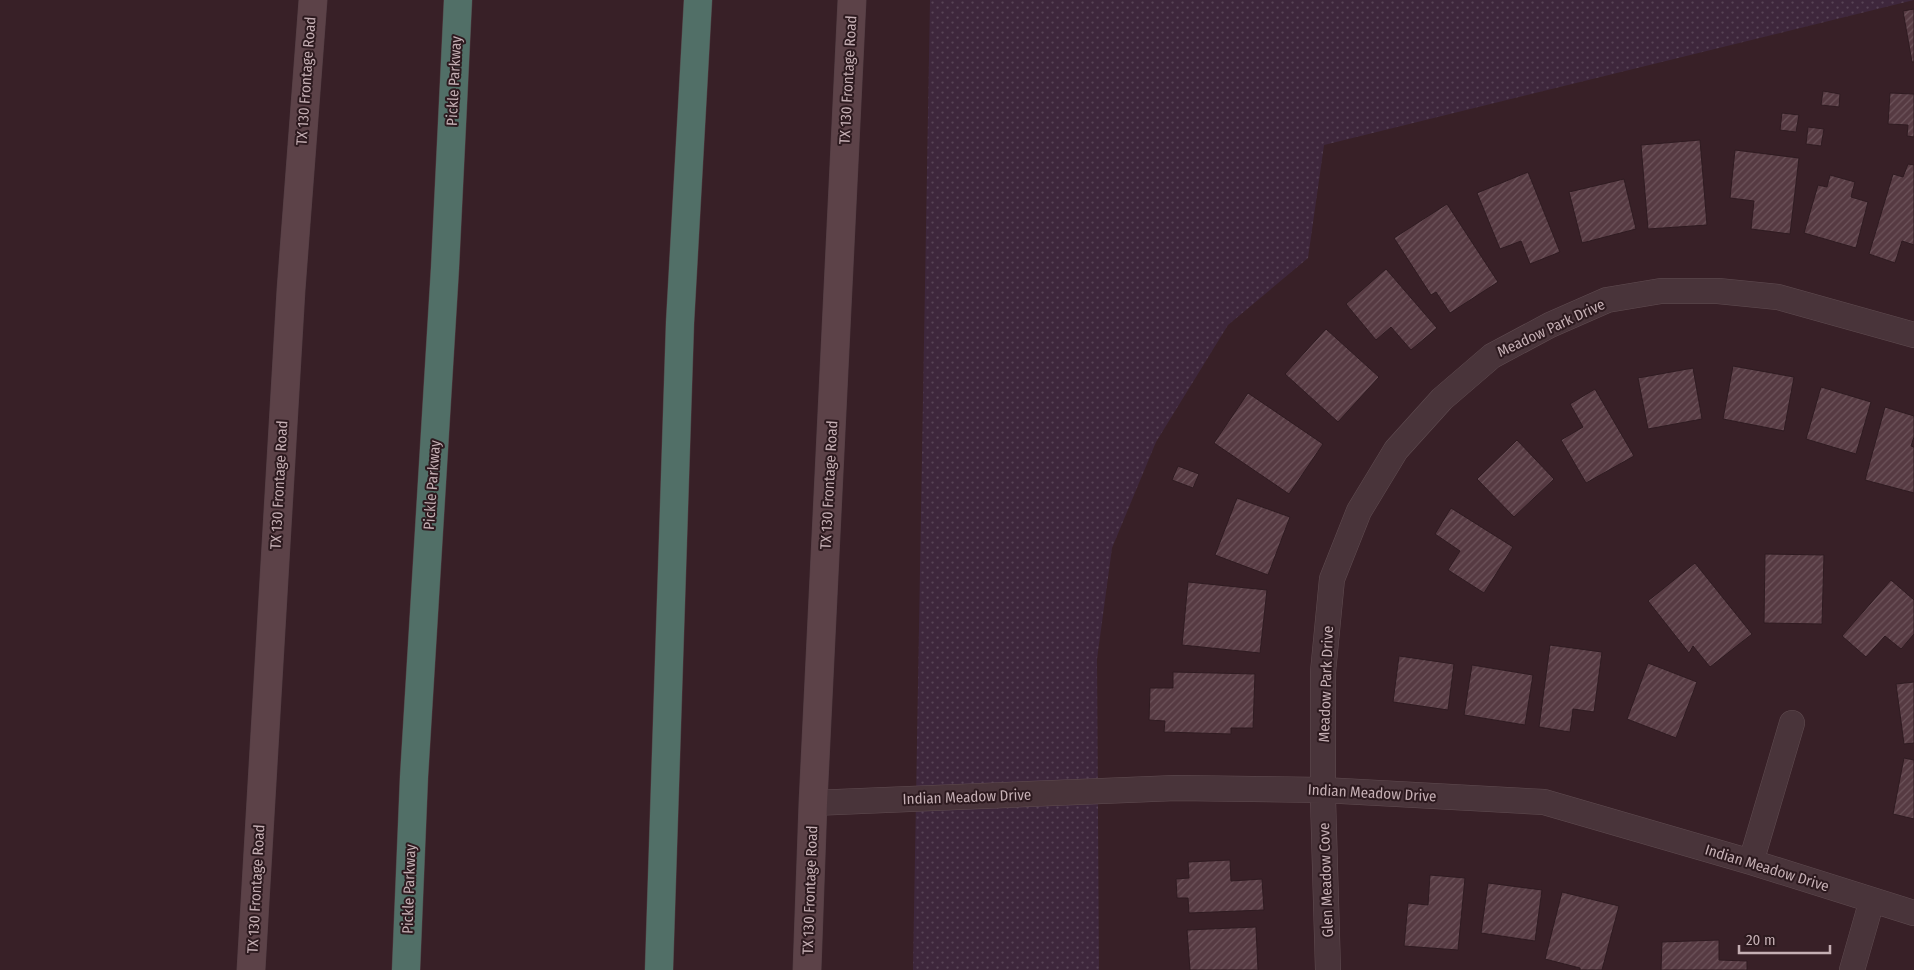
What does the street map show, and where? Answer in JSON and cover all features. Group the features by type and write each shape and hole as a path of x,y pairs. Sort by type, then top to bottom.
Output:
{"highway":[{"name":"Pickle Parkway","path":"406,970 414,777 445,268 458,0"},
{"path":"659,970 680,323 698,0"},
{"path":"387,970 414,777"}],"street":[{"name":"TX 130 Frontage Road","path":"251,970 291,290 313,0"},
{"name":"TX 130 Frontage Road","path":"807,970 813,803 852,0"},
{"name":"Meadow Park Drive","path":"1323,790 1323,672 1332,579 1359,511 1396,450 1442,400 1492,356 1550,325 1607,300 1661,291 1718,291 1778,297 1914,335"},
{"path":"1751,862 1792,723"},
{"name":"Indian Meadow Drive","path":"813,803 1176,788 1323,790 1544,802 1751,862 1914,913"},
{"name":"Glen Meadow Cove","path":"1323,790 1328,970"},
{"path":"1852,970 1872,900"}],"shaded area":[{"path":"930,0 1914,0 1324,145 1308,258 1228,325 1156,442 1112,548 1097,659 1099,970 913,970"}],"building":[{"path":"1914,9 1914,62 1912,62 1903,11"},
{"path":"1823,91 1840,94 1839,107 1821,105"},
{"path":"1890,93 1914,94 1914,137 1907,136 1908,125 1888,124"},
{"path":"1782,113 1799,115 1796,132 1780,130"},
{"path":"1808,127 1824,129 1821,146 1806,144"},
{"path":"1700,140 1707,225 1648,229 1641,145"},
{"path":"1735,150 1799,158 1790,234 1751,229 1754,201 1730,198"},
{"path":"1908,164 1914,165 1914,245 1902,241 1895,263 1869,254 1893,174 1903,177"},
{"path":"1528,172 1560,252 1530,264 1521,241 1500,249 1477,193"},
{"path":"1830,175 1855,182 1851,197 1868,202 1856,248 1804,233 1818,185 1827,187"},
{"path":"1624,179 1636,229 1582,243 1569,192"},
{"path":"1447,204 1498,282 1450,313 1436,292 1431,295 1394,238"},
{"path":"1386,269 1437,328 1411,350 1391,327 1376,340 1346,304"},
{"path":"1326,329 1379,377 1338,422 1285,374"},
{"path":"1733,366 1794,377 1784,431 1723,419"},
{"path":"1693,368 1702,419 1648,429 1638,378"},
{"path":"1821,387 1871,402 1856,454 1806,439"},
{"path":"1595,389 1634,456 1586,483 1561,440 1583,427 1570,404"},
{"path":"1248,393 1323,444 1289,494 1214,443"},
{"path":"1885,407 1914,416 1914,437 1911,446 1914,447 1914,493 1865,480"},
{"path":"1517,440 1554,479 1514,517 1477,479"},
{"path":"1178,466 1199,474 1193,488 1172,480"},
{"path":"1237,498 1290,517 1268,575 1215,555"},
{"path":"1451,508 1513,547 1484,593 1448,570 1460,551 1435,534"},
{"path":"1765,554 1824,555 1822,624 1764,623"},
{"path":"1695,563 1752,634 1710,667 1693,646 1689,653 1648,601"},
{"path":"1891,580 1914,600 1914,634 1901,649 1885,636 1866,657 1842,636"},
{"path":"1188,582 1267,590 1260,653 1182,645"},
{"path":"1550,645 1602,652 1594,712 1573,709 1570,732 1539,727"},
{"path":"1399,656 1454,664 1448,710 1393,702"},
{"path":"1648,663 1697,682 1676,738 1627,719"},
{"path":"1472,665 1533,675 1525,725 1464,715"},
{"path":"1173,672 1255,674 1253,728 1231,728 1231,734 1164,732 1165,721 1149,720 1150,688 1173,688"},
{"path":"1914,682 1914,743 1904,744 1896,684"},
{"path":"1904,758 1914,760 1914,819 1893,814"},
{"path":"1230,860 1231,881 1262,879 1264,910 1189,913 1188,898 1177,898 1176,879 1189,878 1188,862"},
{"path":"1430,875 1465,878 1458,950 1404,946 1408,903 1428,905"},
{"path":"1488,883 1542,890 1535,941 1481,933"},
{"path":"1562,892 1619,906 1602,970 1580,970 1580,968 1545,959"},
{"path":"1256,927 1258,970 1190,970 1187,930"},
{"path":"1719,940 1719,960 1747,961 1747,970 1661,970 1662,942"}]}
